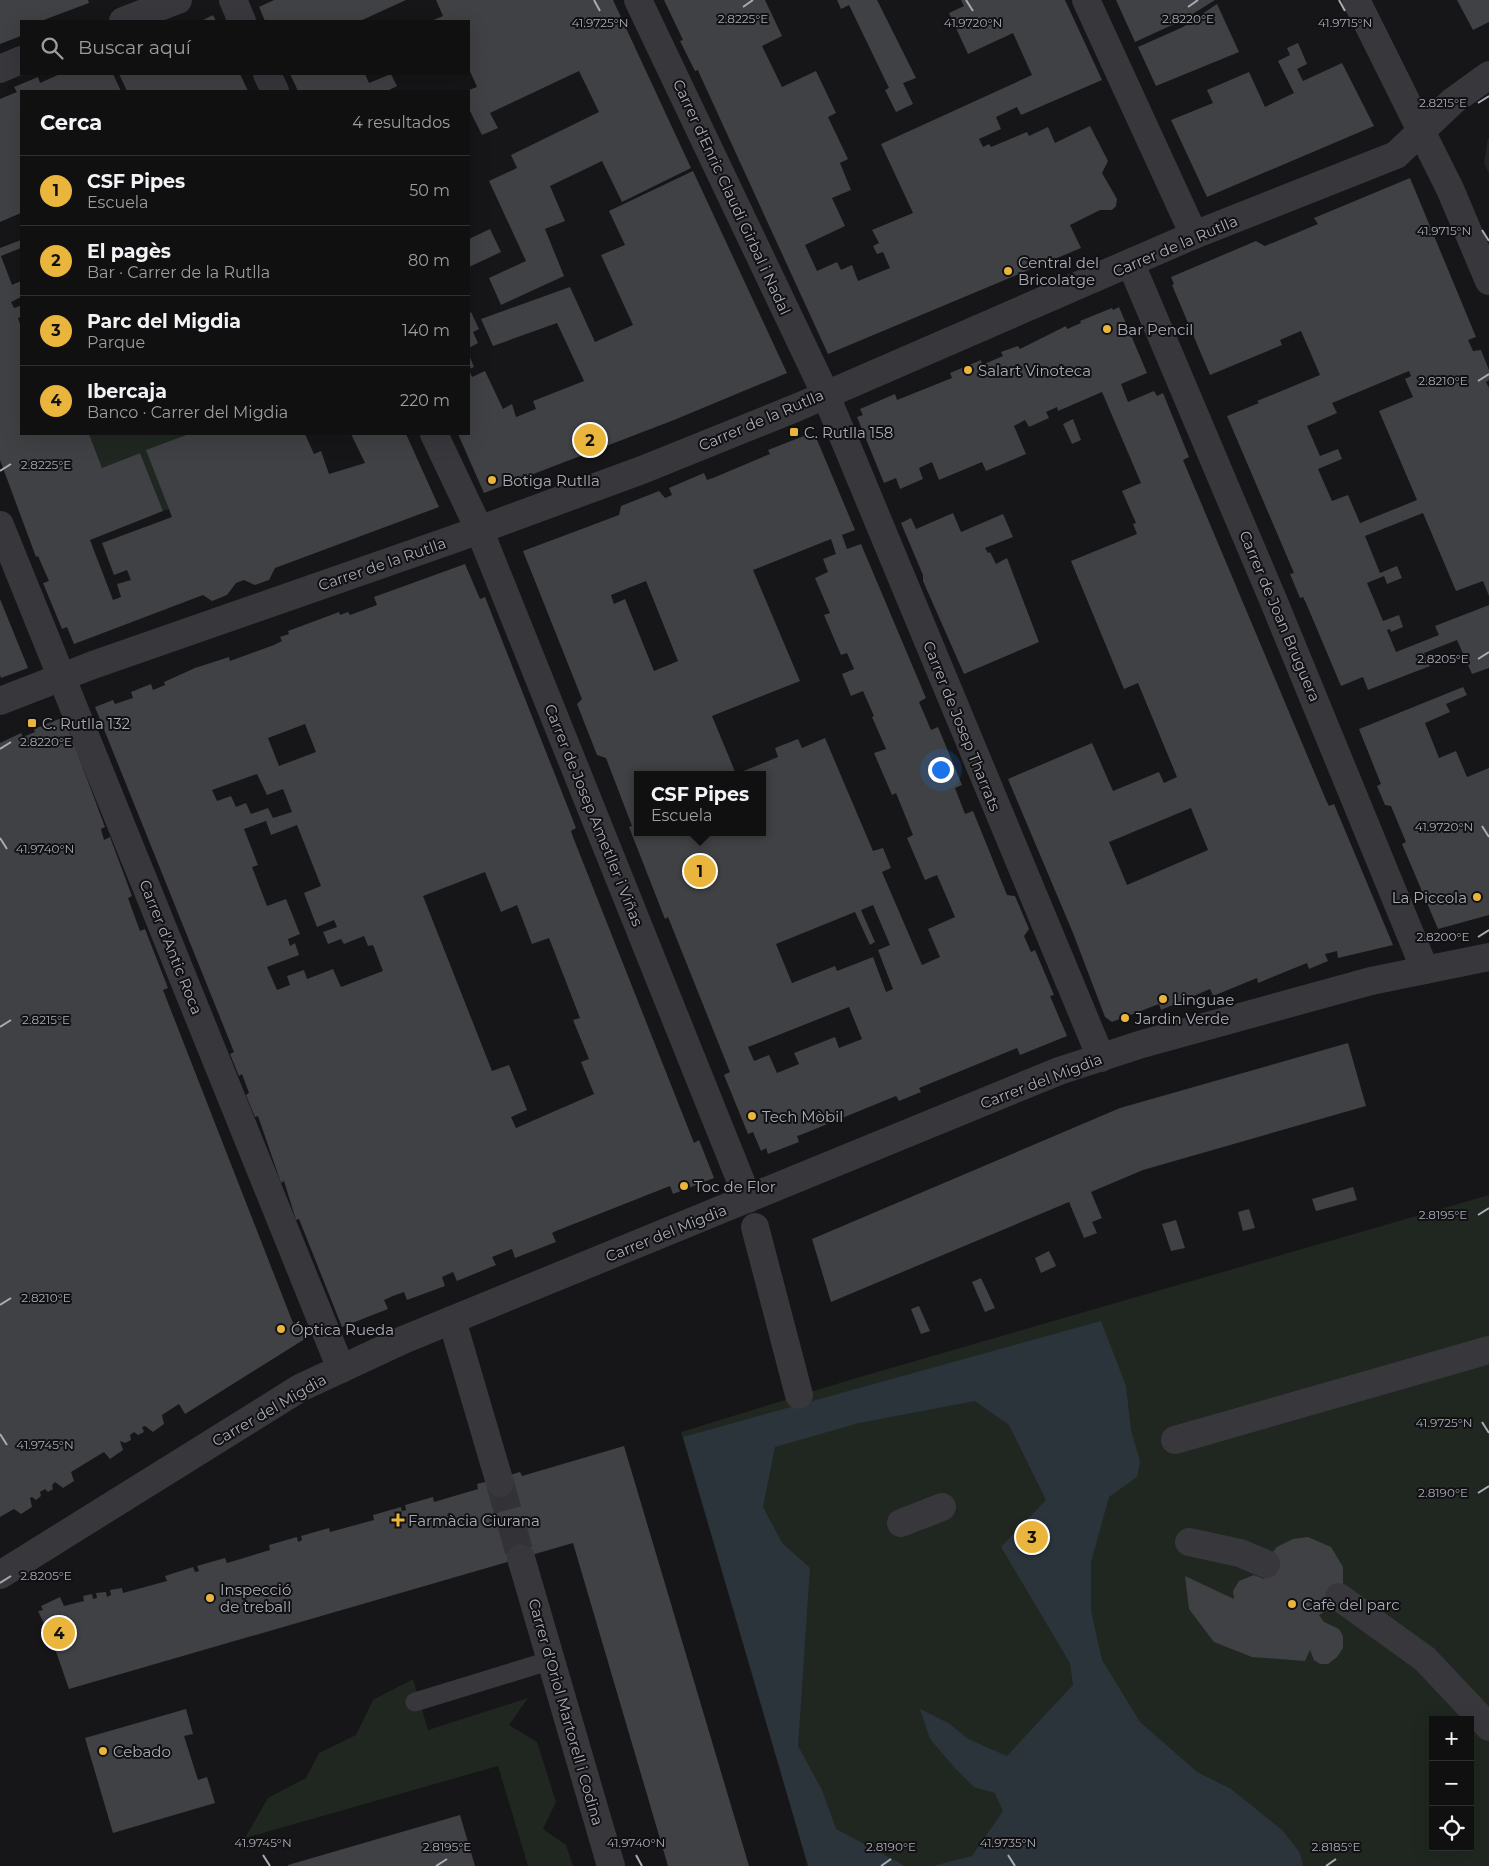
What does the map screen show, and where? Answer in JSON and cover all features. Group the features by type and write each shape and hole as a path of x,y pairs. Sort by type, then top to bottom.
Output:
{"street":[{"path":"126,20 178,0"},
{"path":"232,0 242,20"},
{"name":"Carrer d'Enric Claudi Girbal i Nadal","path":"638,0 825,393"},
{"path":"1086,0 1194,235"},
{"path":"1356,0 1450,189 1489,281"},
{"path":"0,69 20,60"},
{"path":"267,75 275,90"},
{"name":"Carrer de la Rutlla","path":"0,701 93,665 479,530 642,470 798,407 825,393 1131,264 1194,235 1396,155 1453,101 1489,75"},
{"name":"Carrer de Joan Bruguera","path":"1131,264 1293,647 1425,970"},
{"name":"Carrer de Josep Tharrats","path":"825,393 1101,1058"},
{"name":"Carrer de Josep Ametller i Viñas","path":"434,435 479,530 748,1199"},
{"name":"Carrer d'Antic Roca","path":"0,525 341,1369"},
{"name":"Carrer del Migdia","path":"0,1575 300,1388 452,1320 1059,1071 1142,1044 1371,981 1489,957"},
{"path":"755,1227 799,1395"},
{"path":"452,1320 500,1483"},
{"path":"1175,1440 1489,1350"},
{"path":"901,1523 942,1507"},
{"path":"1189,1542 1240,1554 1266,1564"},
{"name":"Carrer d'Oriol Martorell i Codina","path":"521,1558 610,1866"},
{"path":"1339,1597 1425,1659 1489,1727"}],"lane":[{"path":"415,1702 552,1660"}],"shaded area":[{"path":"1489,138 1489,174 1484,163"},
{"path":"89,435 187,435 147,451 169,509 163,511 140,453 102,468"},
{"path":"1489,1195 1489,1866 808,1866 681,1432 853,1379"},
{"path":"1101,1321 1126,1386 1131,1430 1140,1461 1137,1477 1109,1497 1091,1562 1091,1611 1102,1660 1140,1722 1197,1772 1231,1789 1283,1831 1300,1853 1303,1866 933,1866 972,1856 1003,1811 995,1793 974,1787 930,1739 920,1709 950,1724 968,1739 1007,1756 1073,1685 1070,1663 1001,1547 1046,1500 1009,1425 975,1401 859,1423 775,1447 763,1507 782,1543 810,1568 798,1746 822,1790 836,1829 905,1866 808,1866 683,1437"},
{"path":"413,1679 428,1730 528,1698 509,1725 537,1742 556,1802 543,1829 566,1845 573,1866 528,1866 498,1766 245,1838 268,1798 306,1778 319,1753 356,1735 373,1700"}],"building":[{"path":"0,0 88,0 89,3 44,20 20,20 20,36 0,44"},
{"path":"274,0 406,0 362,20 265,20 259,7"},
{"path":"436,0 613,0 691,168 622,202 602,161 550,186 565,221 545,229 564,276 501,305 489,278 526,261 489,181 517,168 511,155 599,112 579,71 490,113 498,128 482,135 470,111 469,90 477,87 470,71 470,20 433,20 443,16"},
{"path":"664,0 765,0 782,36 762,46 782,87 816,71 836,113 828,117 848,159 840,163 851,190 832,198 845,226 805,245 817,271 837,262 841,270 852,265 858,281 890,268 883,252 877,254 873,246 879,243 872,230 913,213 881,144 1032,75 1013,33 968,54 949,13 964,6 961,0 1065,0 1102,80 1021,115 1017,107 996,117 1001,129 979,139 983,147 989,144 991,147 1027,132 1029,136 1048,127 1055,143 1090,126 1108,161 1102,173 1117,199 1116,206 1112,210 1100,210 1070,225 1081,248 828,354 698,70 695,71 680,41 683,40"},
{"path":"837,0 877,0 916,78 903,83 913,104 896,112 885,90 889,88 849,5 841,9"},
{"path":"1116,0 1215,0 1183,20 1135,42"},
{"path":"1457,0 1489,0 1489,22 1473,30"},
{"path":"1217,4 1239,52 1156,86 1138,47 1183,27"},
{"path":"213,15 216,20 203,20"},
{"path":"1298,43 1307,64 1297,69 1303,81 1342,63 1374,126 1207,197 1171,120 1213,103 1207,90 1249,72 1265,107 1294,93 1278,61 1290,55 1287,48"},
{"path":"58,75 113,75 121,90 20,90 20,213 0,222 0,99 17,92 14,87 38,77 40,83"},
{"path":"119,75 240,75 248,90 127,90"},
{"path":"290,75 365,75 369,83 392,75 397,86 389,90 298,90"},
{"path":"693,171 787,373 674,420 484,493 458,435 470,435 470,372 472,377 485,371 503,409 512,404 516,417 536,409 533,401 584,381 557,323 493,346 481,319 570,287 595,342 633,325 601,255 625,245 609,211"},
{"path":"1410,178 1476,337 1468,340 1473,351 1481,350 1489,370 1489,380 1486,382 1489,388 1489,596 1483,581 1456,591 1423,513 1365,536 1380,573 1397,566 1402,578 1387,584 1384,576 1367,583 1383,621 1399,615 1403,627 1391,632 1390,629 1387,630 1396,652 1439,635 1435,626 1489,605 1489,668 1472,674 1457,640 1424,653 1430,666 1368,690 1363,677 1341,686 1306,603 1303,597 1300,598 1290,574 1294,573 1227,416 1259,403 1257,401 1320,375 1301,331 1280,340 1282,345 1210,375 1172,285 1174,284 1171,277 1256,241 1265,246 1318,224 1314,218","holes":["1409,371 1411,376 1405,379 1413,397 1379,411 1417,500 1360,523 1348,495 1332,501 1318,469 1342,459 1338,449 1320,456 1307,426 1337,413 1332,403"]},
{"path":"490,229 501,252 470,267 470,239"},
{"path":"20,240 20,248 1,256 12,285 20,281 20,298 11,302 14,308 20,306 20,317 18,318 20,324 20,435 89,435 102,468 140,453 163,511 90,540 113,600 121,597 117,584 131,580 127,570 114,575 102,543 172,517 146,450 186,435 305,435 314,454 321,451 329,474 365,463 351,435 406,435 439,507 275,568 269,580 255,585 244,580 236,583 227,595 212,601 203,595 74,644 67,627 62,629 43,583 49,581 38,556 36,557 0,460 0,248"},
{"path":"1119,307 1147,373 1121,384 1128,402 1154,391 1157,396 1163,393 1189,457 1183,460 1326,800 1329,806 1334,804 1393,945 1338,958 1337,951 1325,954 1328,961 1309,969 1307,963 1258,983 1257,978 1213,996 1210,989 1161,1010 1159,1004 1112,1022 1105,1017 1073,933 1008,779 1092,743 1113,791 1159,772 1164,783 1177,777 1138,683 1124,689 1071,561 1137,534 1133,524 1136,523 1122,491 1141,483 1102,392 1058,411 1057,407 1046,412 1049,418 1029,427 1025,420 1014,426 1026,454 986,471 982,462 939,480 932,462 919,468 923,479 900,489 896,478 884,483 857,417 863,415 860,409 895,394 897,400 952,378 950,373 981,360 982,365 1003,356 1001,352 1018,346 1020,349 1066,326 1067,329 1081,323 1080,321 1112,308 1113,310","holes":["1191,808 1208,850 1127,885 1109,842"]},
{"path":"470,313 479,329 473,332 478,343 470,347"},
{"path":"470,357 474,367 470,369"},
{"path":"1073,419 1081,440 1072,444 1063,424"},
{"path":"809,434 810,437 815,435 855,530 842,535 847,549 861,544 926,698 919,702 931,730 938,727 962,785 955,788 965,814 973,811 1007,895 1015,896 1029,929 1024,936 1031,952 1035,950 1054,995 1050,996 1067,1036 1020,1055 1017,1048 919,1088 921,1092 899,1101 896,1096 797,1136 799,1142 768,1154 766,1148 761,1151 753,1132 748,1134 724,1075 730,1072 668,917 665,919 629,827 632,826 606,758 597,755 577,704 582,699 523,551 619,515 621,506 659,491 665,498 672,495 669,488 704,473 707,480 770,454 768,450","holes":["831,539 836,554 823,559 828,572 815,578 830,613 824,615 841,655 847,653 854,669 842,674 851,696 863,691 886,749 874,753 892,795 896,793 913,835 907,838 925,880 937,875 955,917 928,929 940,957 922,965 882,872 891,868 883,848 873,851 825,738 802,748 798,739 775,748 778,757 743,771 766,771 766,836 634,836 634,771 735,771 712,716 800,681 753,570","646,581 678,661 654,671 625,599 614,604 611,595","873,905 890,945 878,950 893,989 886,992 873,957 837,971 835,966 792,983 776,944 855,912 870,945 875,942 861,910","849,1007 862,1039 839,1048 835,1037 794,1053 799,1064 777,1073 769,1055 754,1061 748,1047"]},
{"path":"953,513 961,532 1003,514 1013,537 985,548 988,553 990,552 996,564 1007,558 1039,642 964,674 923,581 923,575 901,523 911,518 916,529"},
{"path":"465,564 480,599 485,597 576,828 571,831 573,837 694,1143 699,1140 714,1178 673,1194 670,1186 556,1231 552,1233 556,1242 515,1258 512,1249 492,1257 496,1265 457,1281 453,1272 442,1277 445,1286 407,1300 404,1292 393,1296 384,1300 388,1309 342,1327 299,1219 296,1220 284,1181 281,1183 258,1116 255,1117 246,1095 249,1093 242,1074 239,1076 230,1054 234,1052 95,707 113,700 115,704 133,698 131,692 151,684 153,690 165,685 164,682 195,668 229,657 230,661 274,645 282,641 280,637 289,634 288,631 339,612 340,615 348,612 350,615 377,605 374,597","holes":["305,724 316,752 279,766 268,738","257,774 267,795 283,789 292,812 273,818 268,808 251,814 246,803 236,807 231,796 217,801 212,790","266,821 271,835 297,825 321,886 304,893 317,927 334,920 337,927 323,932 328,944 341,939 344,944 364,936 368,946 373,945 383,971 341,987 333,969 307,979 304,970 287,976 290,985 277,990 267,967 299,955 295,943 290,946 288,939 300,934 286,899 267,906 252,867 258,865 244,829","485,872 501,912 517,905 532,944 549,938 580,1018 573,1020 589,1059 581,1062 594,1094 516,1128 511,1117 527,1110 509,1065 492,1071 423,896"]},
{"path":"0,599 28,668 1,678 0,675"},
{"path":"1463,687 1467,695 1446,704 1450,712 1425,723 1439,758 1456,751 1467,777 1489,768 1489,915 1438,929 1402,844 1406,842 1391,806 1385,805 1377,786 1381,784 1359,729"},
{"path":"64,717 105,827 101,829 104,840 110,837 132,896 128,898 140,931 145,929 168,988 163,990 293,1323 295,1322 308,1337 185,1414 179,1404 162,1415 164,1424 153,1432 145,1426 142,1427 144,1432 138,1435 134,1432 130,1435 131,1440 125,1443 120,1441 123,1450 110,1459 104,1452 71,1472 74,1481 63,1488 55,1482 52,1485 53,1489 48,1492 45,1489 40,1492 41,1496 36,1500 32,1497 30,1498 32,1507 21,1514 14,1509 0,1517 0,743 21,733 23,737 35,732 34,729"},
{"path":"1348,1043 1366,1106 1143,1170 1091,1192 1102,1218 1092,1222 1097,1233 1084,1238 1069,1202 831,1302 812,1239 1120,1108"},
{"path":"1353,1187 1357,1200 1316,1211 1312,1199"},
{"path":"1249,1209 1255,1228 1243,1231 1238,1212"},
{"path":"1176,1220 1185,1248 1171,1251 1162,1224"},
{"path":"1049,1251 1056,1266 1041,1273 1035,1258"},
{"path":"981,1278 995,1308 985,1312 972,1282"},
{"path":"919,1306 930,1331 921,1334 911,1309"},
{"path":"624,1446 749,1866 668,1866 573,1543 69,1689 53,1643 38,1611 43,1610 41,1606 60,1597 64,1606 84,1601 83,1596 92,1594 93,1599 97,1598 96,1593 106,1592 107,1597 111,1595 110,1590 122,1588 123,1593 167,1581 165,1576 193,1567 195,1572 199,1571 197,1566 225,1558 227,1563 270,1550 269,1545 297,1537 298,1542 302,1540 301,1536 329,1528 330,1532 374,1520 373,1515 401,1507 402,1511 406,1510 405,1505 433,1497 434,1502 478,1489 477,1484 520,1472 522,1476"},
{"path":"1308,1537 1331,1547 1343,1567 1343,1588 1331,1608 1319,1615 1324,1622 1339,1629 1343,1636 1343,1648 1337,1657 1328,1664 1320,1664 1314,1660 1310,1650 1305,1661 1252,1657 1214,1642 1189,1609 1185,1576 1234,1599 1233,1591 1239,1581 1254,1575 1264,1579 1272,1553 1277,1547 1293,1539"},
{"path":"186,1709 193,1734 184,1736 198,1780 207,1777 215,1803 113,1833 85,1738"},
{"path":"460,1815 475,1866 288,1866 288,1865"}],"tunnel":[{"path":"500,1483 521,1558"}],"place":[{"name":"Central del Bricolatge","path":"1008,271"},
{"name":"Bar Pencil","path":"1107,329"},
{"name":"Salart Vinoteca","path":"968,370"},
{"name":"C. Rutlla 158","path":"794,432"},
{"name":"El pagès","path":"590,440"},
{"name":"Botiga Rutlla","path":"492,480"},
{"name":"C. Rutlla 132","path":"32,723"},
{"name":"CSF Pipes","path":"700,871"},
{"name":"La Piccola","path":"1477,897"},
{"name":"Linguae","path":"1163,999"},
{"name":"Jardin Verde","path":"1125,1018"},
{"name":"Tech Mòbil","path":"752,1116"},
{"name":"Toc de Flor","path":"684,1186"},
{"name":"Óptica Rueda","path":"281,1329"},
{"name":"Farmàcia Ciurana","path":"398,1520"},
{"name":"Parc del Migdia","path":"1032,1537"},
{"name":"Inspecció de treball","path":"210,1598"},
{"name":"Cafè del parc","path":"1292,1604"},
{"name":"Ibercaja","path":"59,1633"},
{"name":"Cebado","path":"103,1751"}]}
